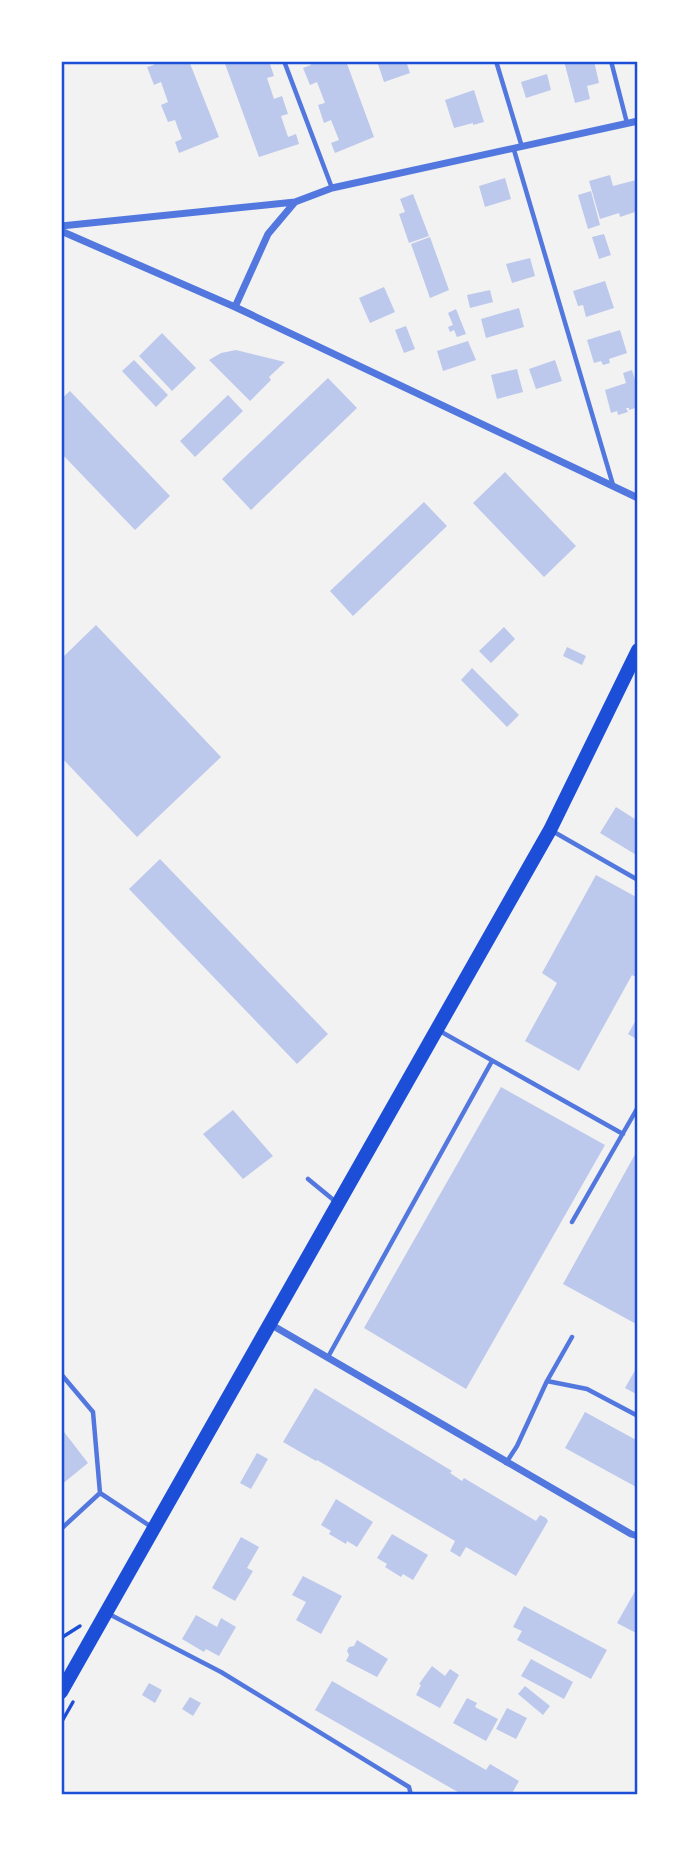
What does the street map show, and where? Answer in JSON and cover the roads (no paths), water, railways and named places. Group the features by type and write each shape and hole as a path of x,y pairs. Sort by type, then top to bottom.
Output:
{"main road":[{"path":"61,1692 550,830 638,650"}],"street":[{"path":"61,226 295,202 332,188 638,121"},
{"path":"235,307 268,234 295,202"},
{"path":"61,231 235,307 638,498"},
{"path":"270,1324 638,1536"}],"lane":[{"path":"284,61 332,188"},
{"path":"496,61 613,485"},
{"path":"611,61 628,124"},
{"path":"550,830 638,880"},
{"path":"438,1029 623,1134"},
{"path":"327,1357 492,1061"},
{"path":"572,1222 638,1107"},
{"path":"308,1179 339,1205"},
{"path":"506,1462 517,1446 547,1381 572,1337"},
{"path":"61,1374 93,1412 100,1493"},
{"path":"547,1381 587,1389 638,1416"},
{"path":"100,1493 154,1528"},
{"path":"61,1529 100,1493"},
{"path":"106,1613 221,1672 409,1787 411,1795"}]}
